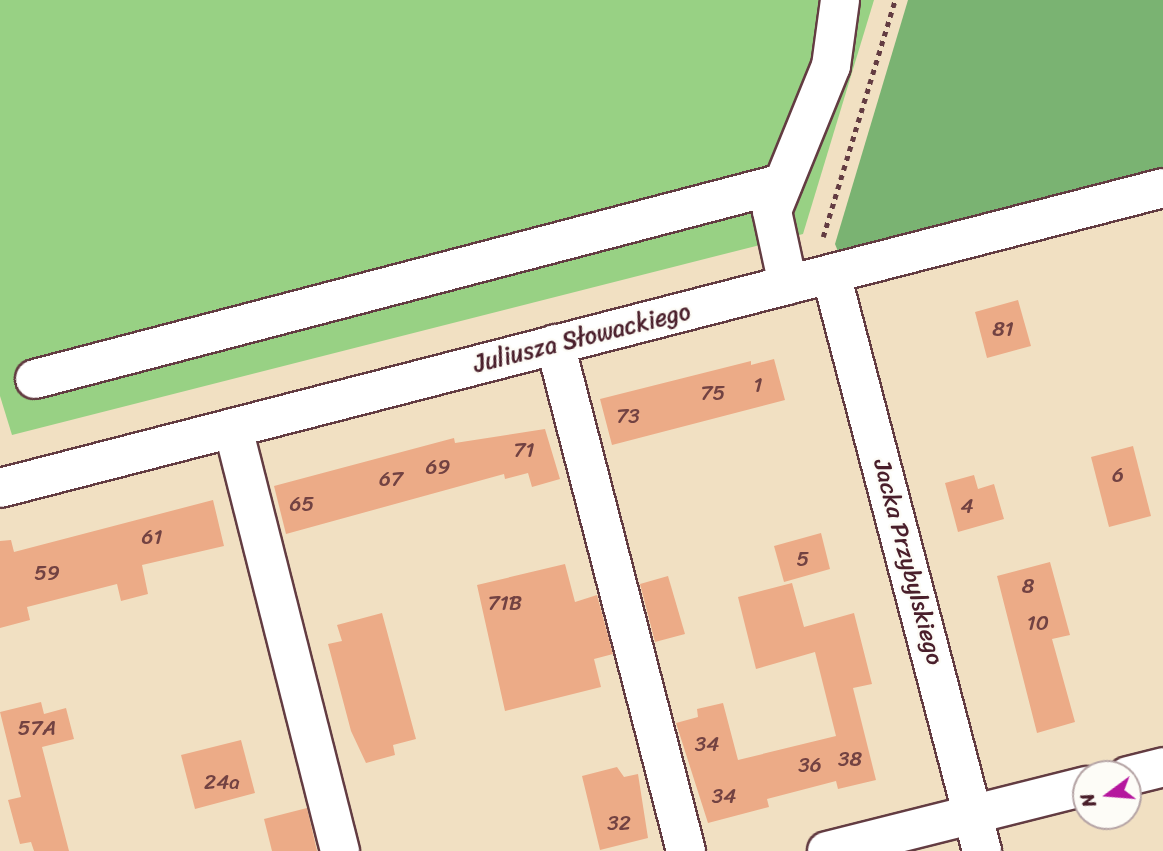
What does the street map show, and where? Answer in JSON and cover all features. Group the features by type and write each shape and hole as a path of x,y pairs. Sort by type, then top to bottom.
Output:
{"street":[{"path":"788,285 772,211 831,66 839,0"},
{"path":"35,379 783,183"},
{"name":"Juliusza Słowackiego","path":"0,488 1163,188"},
{"name":"Jacka Przybylskiego","path":"831,274 982,851"},
{"path":"555,344 686,851"},
{"path":"233,428 341,851"},
{"path":"1142,772 1163,767"},
{"path":"827,851 1072,789"}],"green space":[{"path":"0,0 874,0 803,234 12,435 0,396"},
{"path":"908,0 1163,0 1163,171 841,259 835,244"}],"building":[{"path":"1018,300 1031,346 987,358 975,312"},
{"path":"774,359 785,400 612,445 600,399 751,361 751,365"},
{"path":"545,429 560,479 532,487 528,473 505,479 504,474 286,534 274,486 454,438 455,443"},
{"path":"1133,446 1151,516 1109,527 1091,457"},
{"path":"974,475 978,489 994,484 1004,519 958,532 945,483"},
{"path":"213,500 224,546 142,565 148,594 121,601 117,584 27,607 30,620 0,628 0,541 11,540 14,552"},
{"path":"821,533 830,569 784,582 774,546"},
{"path":"1050,562 1070,635 1052,639 1075,722 1037,733 997,576"},
{"path":"565,564 575,602 597,595 613,654 594,659 601,687 505,711 477,585"},
{"path":"668,576 685,634 655,642 640,584"},
{"path":"792,583 804,627 854,613 872,684 853,688 876,780 838,789 836,781 767,799 769,807 708,823 676,723 698,717 697,709 723,703 738,760 836,736 815,652 756,669 738,597"},
{"path":"382,613 416,739 393,745 395,755 366,763 351,731 328,644 342,641 337,625"},
{"path":"41,702 44,714 66,708 74,739 42,747 69,851 34,851 31,842 20,844 8,800 21,797 0,712"},
{"path":"241,740 255,793 195,809 181,755"},
{"path":"617,767 624,777 638,774 648,838 600,850 582,776"},
{"path":"307,808 317,851 272,851 264,819"}]}
